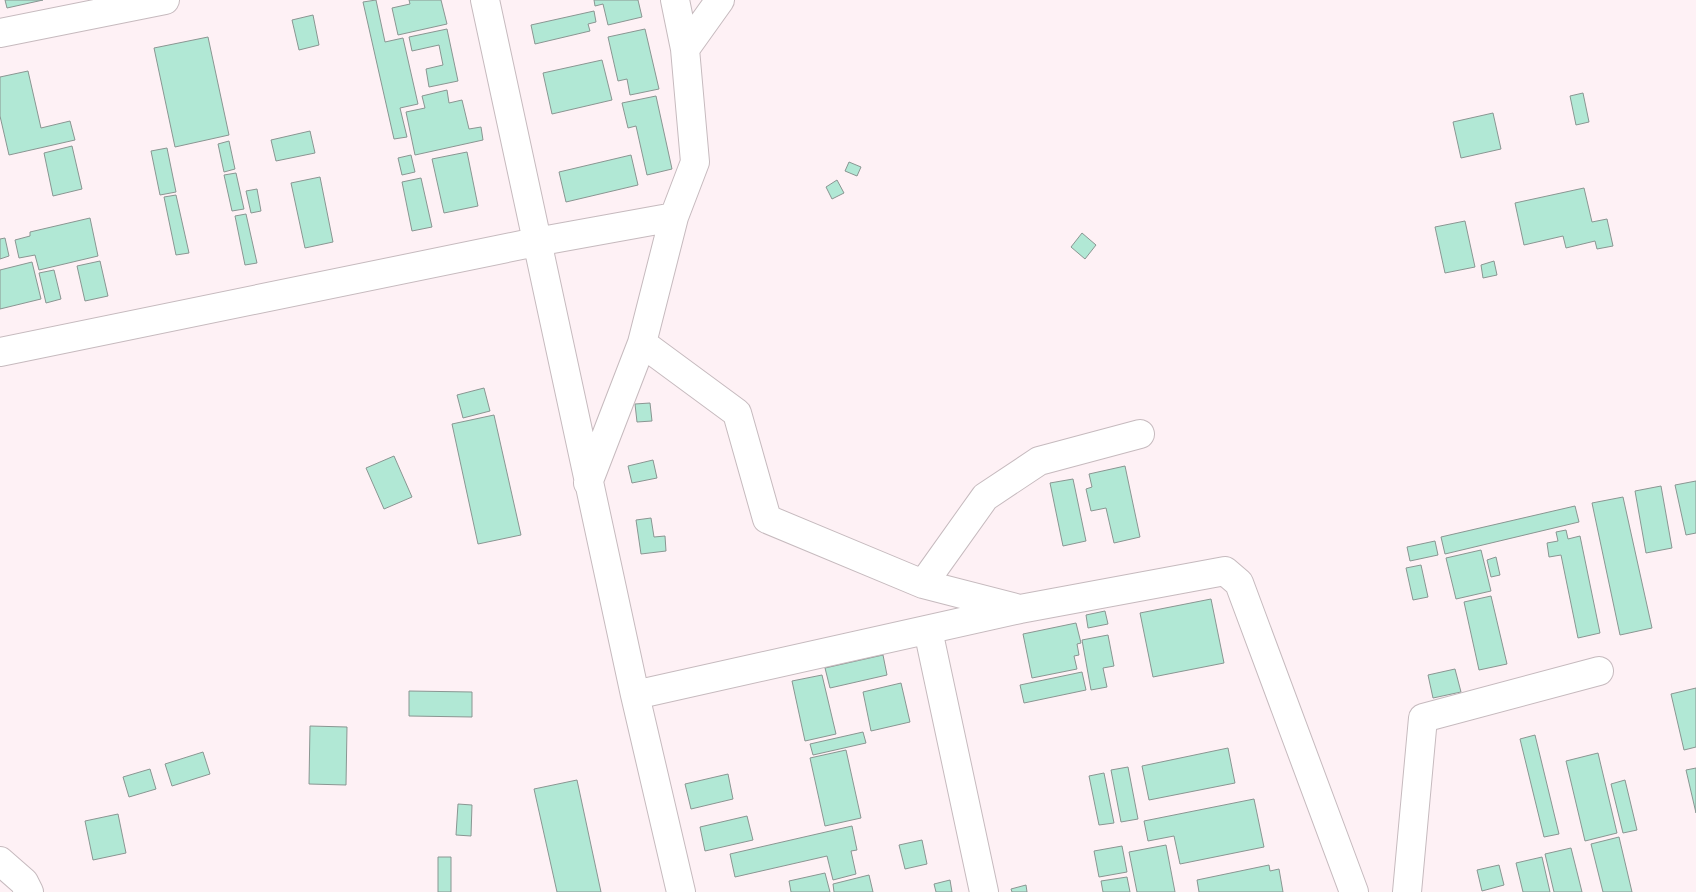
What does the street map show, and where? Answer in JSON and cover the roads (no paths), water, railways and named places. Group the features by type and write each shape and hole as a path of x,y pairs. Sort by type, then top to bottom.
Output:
{"street":[{"path":"0,33 165,0"},
{"path":"485,0 588,483 681,892"},
{"path":"588,483 642,343 674,216 695,162 685,50 675,0"},
{"path":"685,50 720,0"},
{"path":"0,352 536,242 674,216"},
{"path":"642,343 737,413 767,519 923,584 1020,609"},
{"path":"923,584 985,496 1039,461 1140,434"},
{"path":"635,695 1020,609 1225,571 1239,584 1354,892"},
{"path":"928,630 984,892"},
{"path":"1407,892 1423,718 1599,671"},
{"path":"0,861 24,882 29,892"}]}
